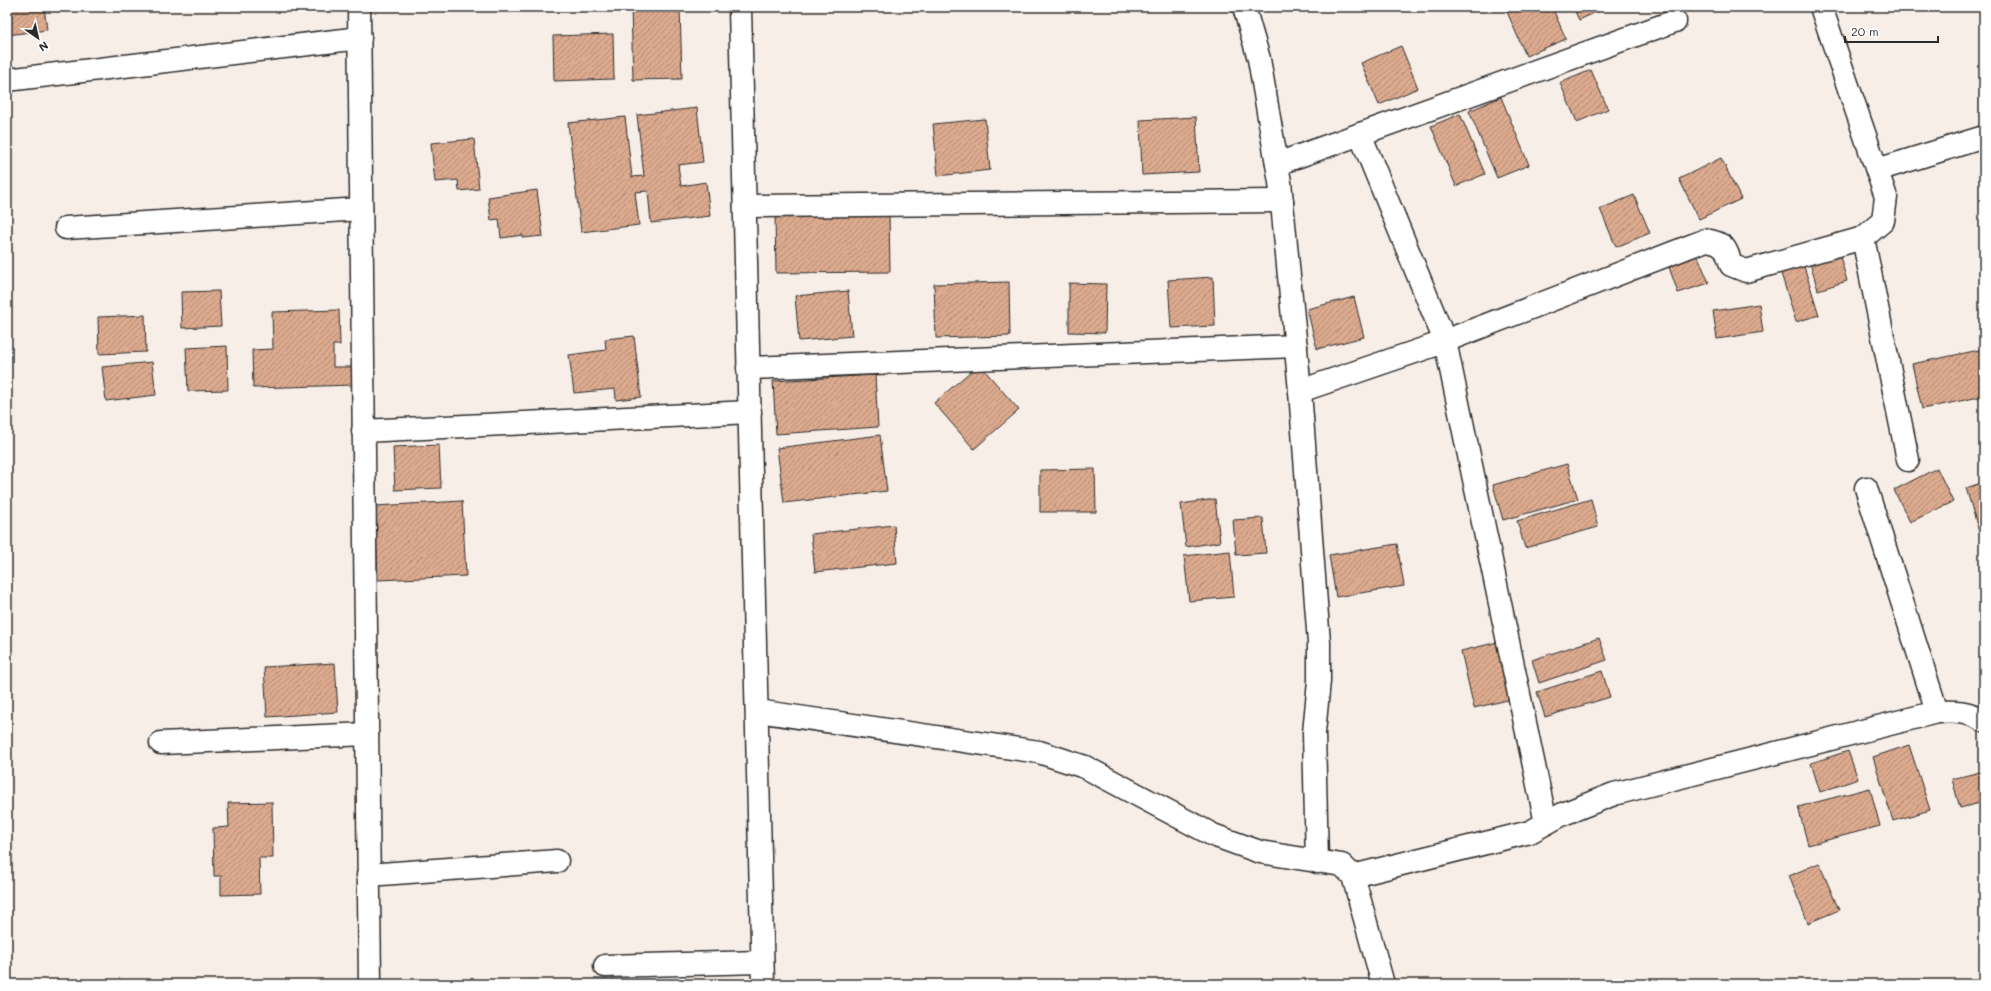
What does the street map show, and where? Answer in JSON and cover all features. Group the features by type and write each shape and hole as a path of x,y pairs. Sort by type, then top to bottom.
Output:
{"street":[{"path":"359,7 370,984"},
{"path":"740,7 763,984"},
{"path":"1244,7 1259,59 1277,164 1282,201 1300,391 1319,642 1319,681 1314,734 1317,862"},
{"path":"1300,391 1445,341 1706,240 1719,242 1726,250 1732,265 1746,271 1863,238 1883,220 1886,197 1821,7"},
{"path":"1277,164 1675,21"},
{"path":"7,80 360,38"},
{"path":"1360,134 1445,341 1546,823"},
{"path":"1877,170 1984,137"},
{"path":"745,206 1282,201"},
{"path":"66,228 361,209"},
{"path":"1863,238 1908,460"},
{"path":"748,368 1296,346"},
{"path":"363,431 750,412"},
{"path":"1866,488 1937,712"},
{"path":"756,711 1039,752 1085,767 1212,835 1260,852 1342,865 1353,876 1383,984"},
{"path":"1353,876 1530,832 1563,814 1614,794 1937,712 1958,711 1977,716 1984,720"},
{"path":"161,743 367,734"},
{"path":"368,875 557,862"},
{"path":"605,966 762,962"}],"building":[{"path":"7,7 44,7 47,30 7,35"},
{"path":"631,7 680,7 682,79 633,80"},
{"path":"1505,7 1552,7 1566,39 1526,56"},
{"path":"1573,7 1607,7 1579,20"},
{"path":"613,34 614,79 554,81 553,36"},
{"path":"1401,46 1418,88 1379,105 1361,63"},
{"path":"1591,70 1608,109 1577,122 1560,83"},
{"path":"1501,97 1529,165 1497,178 1469,111"},
{"path":"697,108 703,162 678,165 681,186 706,182 710,216 651,223 648,191 635,192 639,225 581,232 568,123 625,117 632,177 644,176 637,115"},
{"path":"1460,114 1485,174 1456,186 1431,126"},
{"path":"1196,117 1199,172 1142,175 1140,120"},
{"path":"985,119 990,170 938,176 933,124"},
{"path":"474,139 479,189 459,191 458,180 435,182 431,143"},
{"path":"1721,158 1741,199 1699,219 1679,179"},
{"path":"537,190 543,236 523,238 523,235 501,238 499,219 491,220 488,197"},
{"path":"1634,195 1650,233 1616,247 1600,209"},
{"path":"889,212 890,272 776,273 775,214"},
{"path":"1839,253 1847,281 1818,290 1809,260"},
{"path":"1697,254 1709,283 1678,293 1669,267"},
{"path":"1803,263 1819,315 1796,322 1780,270"},
{"path":"1213,277 1215,326 1171,328 1168,280"},
{"path":"1009,282 1010,336 936,338 934,284"},
{"path":"1069,283 1106,284 1105,333 1069,332"},
{"path":"219,291 221,326 182,328 181,292"},
{"path":"848,291 852,336 799,341 795,296"},
{"path":"1354,297 1364,337 1317,349 1307,309"},
{"path":"1759,304 1763,332 1717,339 1713,311"},
{"path":"339,310 340,345 333,345 333,367 353,367 354,385 253,388 252,350 273,349 272,312"},
{"path":"145,315 146,352 99,354 98,317"},
{"path":"634,336 641,397 616,400 615,389 574,393 569,355 606,350 605,339"},
{"path":"227,346 228,390 188,391 186,348"},
{"path":"1984,349 1984,396 1922,409 1912,364"},
{"path":"152,362 156,395 106,401 102,367"},
{"path":"979,364 1019,410 974,449 934,403"},
{"path":"875,375 878,427 776,434 773,381"},
{"path":"880,435 887,491 784,503 777,448"},
{"path":"439,445 441,488 395,490 393,447"},
{"path":"1567,464 1578,499 1503,520 1493,485"},
{"path":"1937,468 1953,502 1910,522 1894,490"},
{"path":"1095,469 1096,512 1040,512 1040,470"},
{"path":"1984,482 1984,534 1980,535 1966,488"},
{"path":"1215,499 1220,542 1186,547 1181,504"},
{"path":"1591,499 1598,527 1525,548 1517,521"},
{"path":"462,501 466,576 378,580 375,506"},
{"path":"1263,518 1266,553 1236,555 1233,520"},
{"path":"894,525 897,563 815,572 811,534"},
{"path":"1397,544 1404,586 1336,597 1329,555"},
{"path":"1230,551 1234,597 1189,601 1184,556"},
{"path":"1599,638 1607,660 1539,683 1532,660"},
{"path":"1498,642 1512,699 1474,708 1461,651"},
{"path":"335,663 338,712 267,717 264,667"},
{"path":"1602,671 1610,697 1545,717 1537,692"},
{"path":"1909,745 1930,810 1893,821 1873,757"},
{"path":"1848,751 1858,779 1820,792 1811,763"},
{"path":"1984,771 1984,802 1960,808 1952,779"},
{"path":"1870,788 1880,826 1808,845 1798,807"},
{"path":"272,802 273,858 259,858 260,894 221,895 221,876 214,876 213,828 229,827 228,803"},
{"path":"1819,863 1839,910 1808,923 1789,876"}]}
